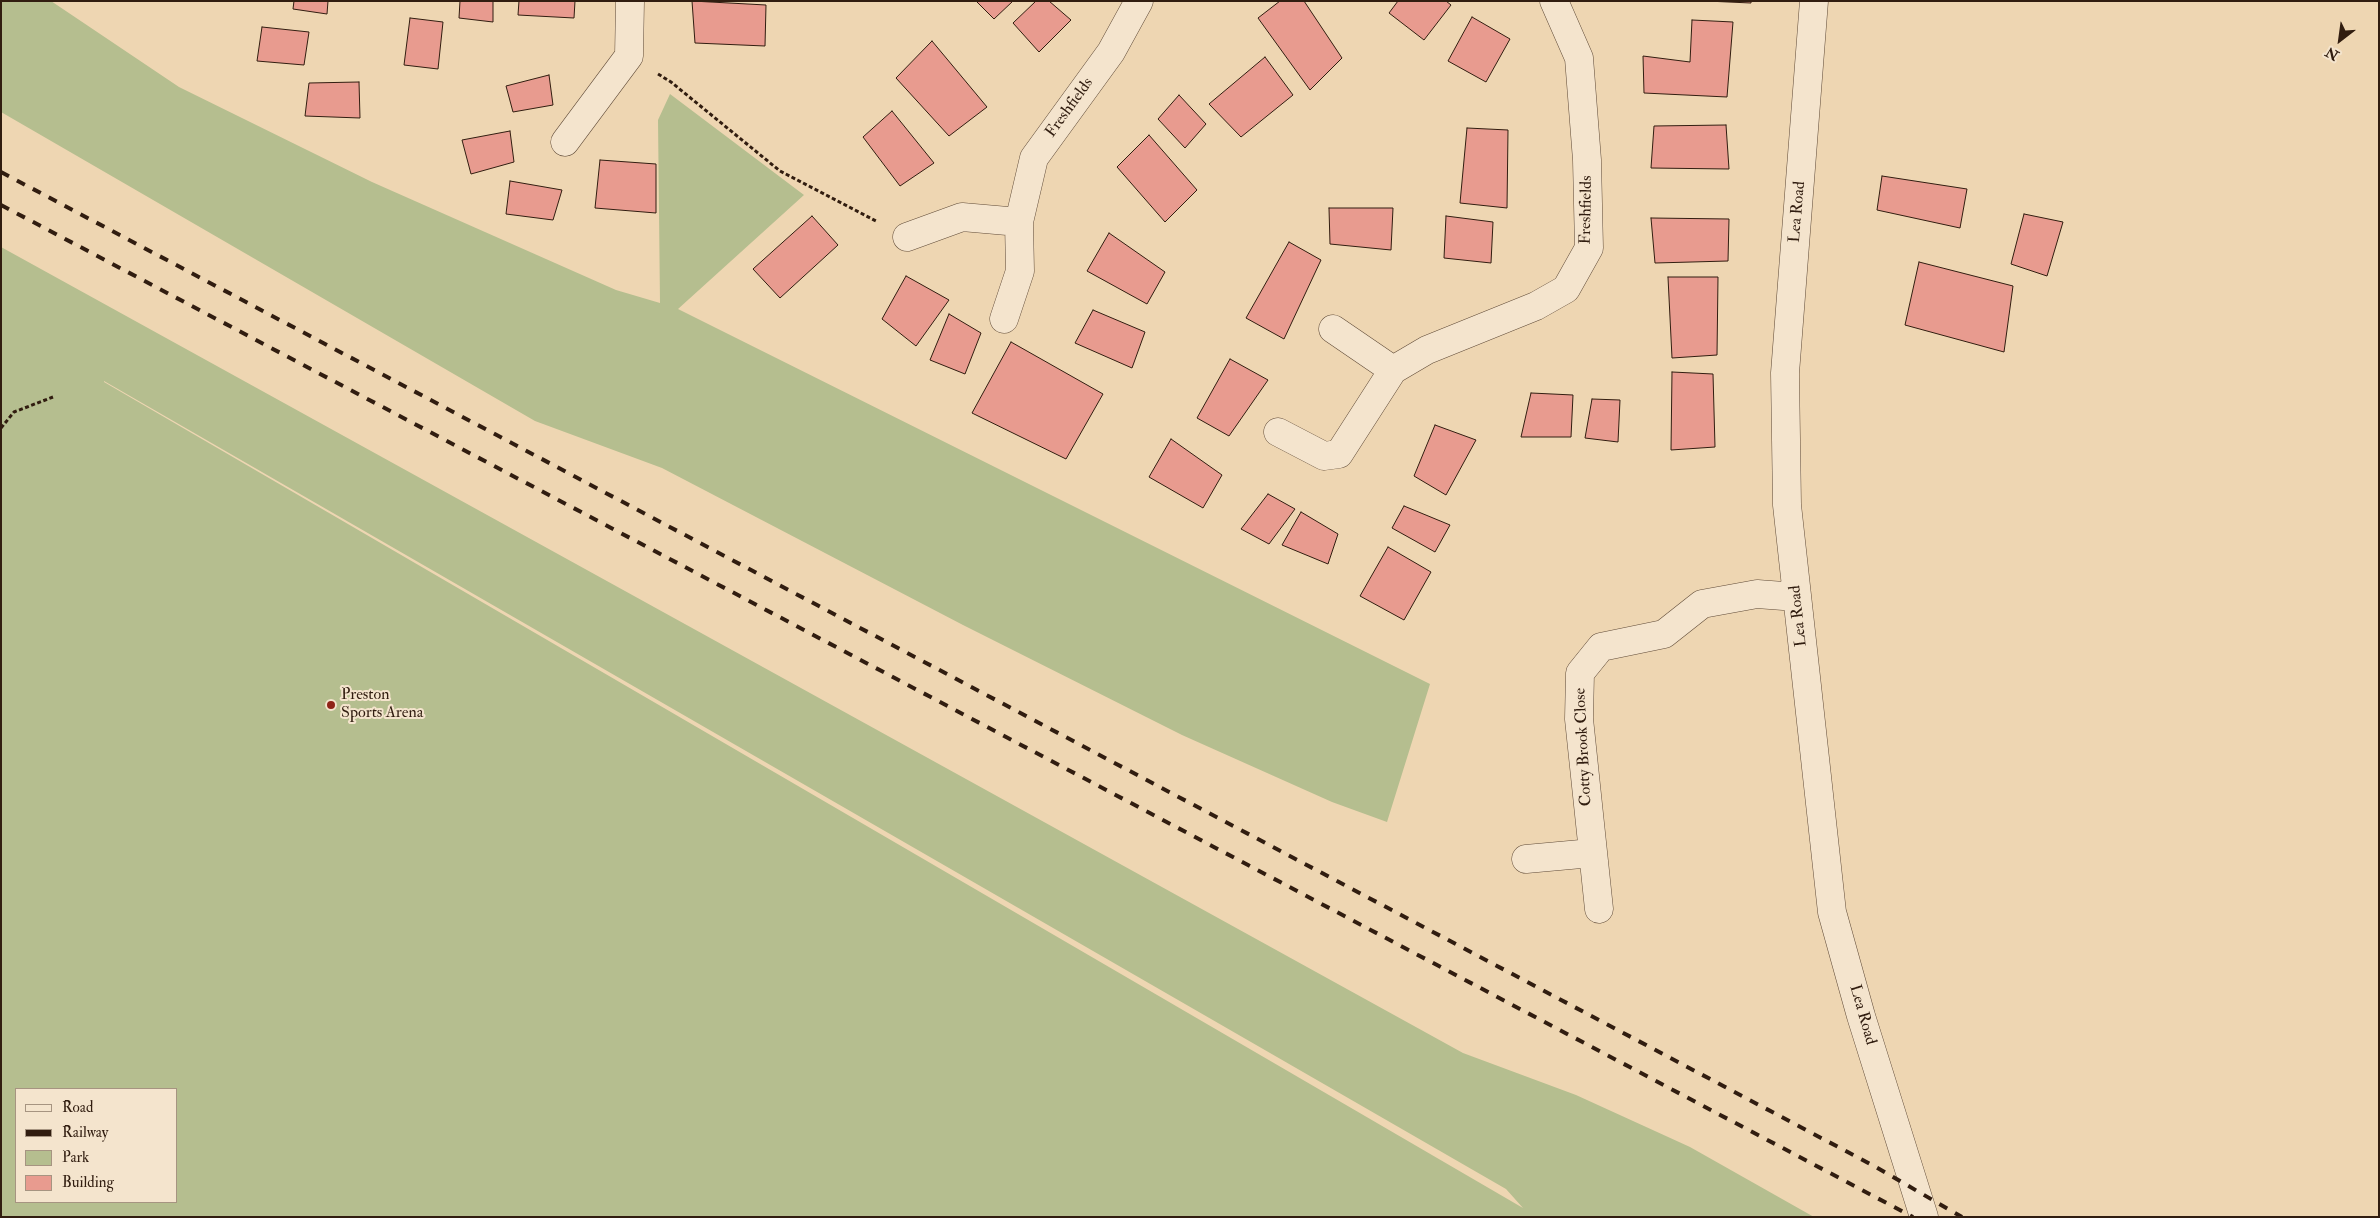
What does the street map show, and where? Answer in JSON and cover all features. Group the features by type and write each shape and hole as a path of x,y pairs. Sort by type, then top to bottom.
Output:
{"street":[{"path":"566,142 629,56 630,1"},
{"name":"Freshfields","path":"1004,319 1020,270 1019,222 1034,158 1110,52 1139,1"},
{"name":"Freshfields","path":"1278,432 1324,456 1339,454 1393,370 1427,350 1536,306 1566,289 1589,248 1587,160 1579,58 1554,1"},
{"name":"Lea Road","path":"1814,1 1785,373 1787,505 1832,912 1924,1217"},
{"path":"907,237 962,217 1019,222"},
{"path":"1333,329 1393,370"},
{"name":"Cotty Brook Close","path":"1598,909 1580,719 1580,673 1601,647 1664,634 1702,604 1757,594 1797,597"},
{"path":"1526,859 1592,852"}],"path":[{"path":"629,56 670,82 780,172 907,237"},
{"path":"1,428 14,412 53,397"}],"green space":[{"path":"1,1 51,1 179,87 372,182 616,290 660,303 658,120 670,94 804,195 678,309 1430,684 1387,822 1332,802 1182,735 963,625 662,468 535,421 1,112"},
{"name":"Preston Sports Arena","path":"1,247 1463,1053 1576,1095 1690,1147 1814,1217 1,1217","holes":["104,381 1506,1189 1523,1208"]}],"building":[{"path":"294,1 328,1 327,14 293,9"},
{"path":"460,1 493,1 493,22 459,18"},
{"path":"519,1 575,1 574,18 518,15"},
{"path":"692,1 766,5 765,46 695,43"},
{"path":"976,1 1013,1 994,19"},
{"path":"1036,1 1049,1 1071,20 1039,52 1013,23"},
{"path":"1280,1 1304,1 1342,58 1310,90 1258,18"},
{"path":"1398,1 1446,1 1451,5 1424,40 1389,13"},
{"path":"1706,1 1751,1 1751,3"},
{"path":"1472,17 1510,39 1486,82 1448,61"},
{"path":"410,18 443,22 438,69 404,65"},
{"path":"1692,20 1733,22 1727,97 1644,93 1643,56 1690,62"},
{"path":"262,27 309,32 304,65 257,61"},
{"path":"932,41 987,107 949,136 896,78"},
{"path":"1265,57 1293,95 1241,137 1209,104"},
{"path":"549,75 553,105 513,112 506,86"},
{"path":"359,82 360,118 305,116 309,83"},
{"path":"1179,95 1206,124 1185,148 1158,119"},
{"path":"892,111 934,163 900,186 863,137"},
{"path":"1726,125 1729,169 1651,168 1654,126"},
{"path":"1467,128 1508,130 1507,208 1460,203"},
{"path":"510,131 514,162 471,174 462,140"},
{"path":"1149,135 1197,190 1165,222 1117,167"},
{"path":"600,160 656,164 656,213 595,208"},
{"path":"1882,176 1967,189 1960,228 1877,210"},
{"path":"510,181 562,190 553,220 506,214"},
{"path":"1329,208 1393,208 1391,250 1330,244"},
{"path":"2024,214 2063,222 2047,276 2011,264"},
{"path":"812,216 838,245 780,298 753,269"},
{"path":"1446,216 1493,222 1491,263 1444,258"},
{"path":"1651,218 1729,219 1728,261 1655,263"},
{"path":"1109,233 1165,272 1147,304 1087,271"},
{"path":"1289,242 1321,260 1284,339 1246,318"},
{"path":"1919,262 2013,286 2004,352 1905,325"},
{"path":"906,276 949,300 916,346 882,319"},
{"path":"1668,277 1718,277 1717,355 1672,358"},
{"path":"1093,310 1145,332 1132,368 1075,343"},
{"path":"949,314 981,333 965,374 930,360"},
{"path":"1011,342 1103,394 1066,459 972,413"},
{"path":"1230,359 1268,380 1229,436 1197,418"},
{"path":"1672,372 1713,374 1715,447 1671,450"},
{"path":"1531,393 1573,395 1571,437 1521,437"},
{"path":"1592,399 1620,400 1618,442 1585,438"},
{"path":"1435,425 1476,440 1446,495 1414,476"},
{"path":"1171,439 1222,475 1203,508 1149,477"},
{"path":"1268,494 1295,509 1269,544 1241,529"},
{"path":"1404,506 1450,525 1435,552 1392,528"},
{"path":"1301,512 1338,534 1328,564 1282,545"},
{"path":"1388,547 1431,572 1404,620 1360,596"}],"railway":[{"path":"1,172 1874,1166 1962,1217"},
{"path":"1,205 1913,1217"}],"place":[{"name":"Preston Sports Arena","path":"331,705"}]}
